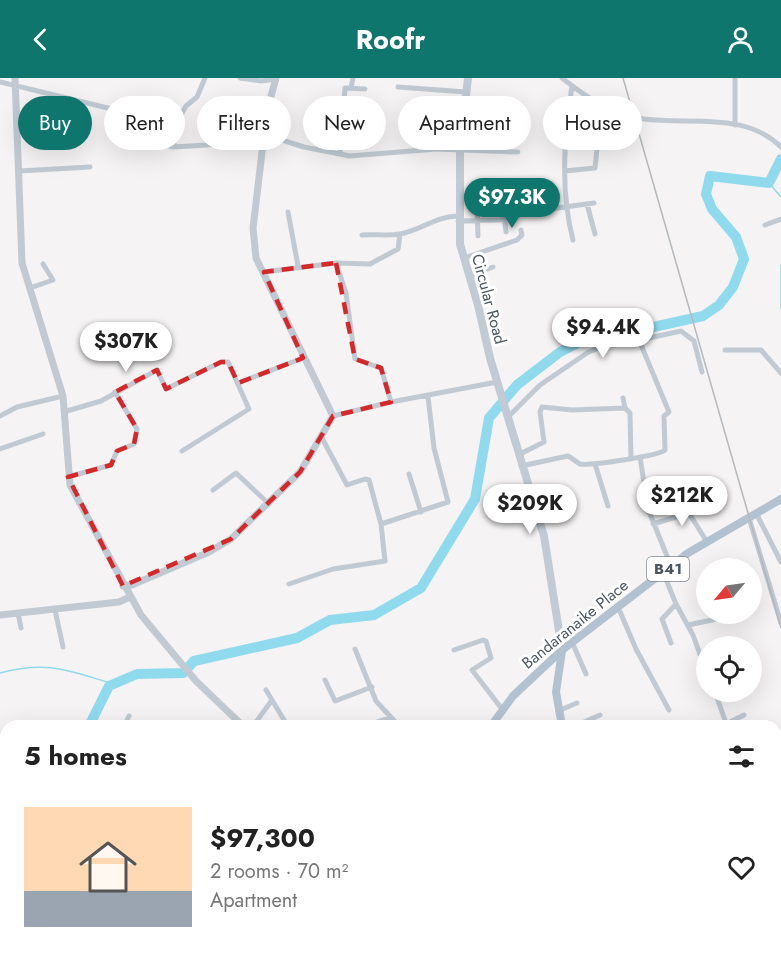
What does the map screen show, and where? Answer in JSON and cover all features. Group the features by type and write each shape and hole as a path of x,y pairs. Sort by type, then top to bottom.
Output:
{"main road":[{"name":"Circular Road","path":"466,96 468,78"},
{"name":"Circular Road","path":"460,150 458,219 464,258 500,393 544,536 562,650"},
{"name":"Bandaranaike Place","path":"495,720 502,709 572,642 671,566 781,499"},
{"path":"560,720 556,692 562,650"}],"street":[{"path":"185,108 197,98 205,78"},
{"path":"240,78 261,81 276,78 272,96"},
{"path":"351,88 353,78"},
{"path":"562,78 595,104 642,118 701,119 735,125 759,131 781,147"},
{"path":"735,78 735,125"},
{"path":"0,82 14,81 104,107"},
{"path":"14,81 22,263 63,396 66,411 68,477 130,597 196,681 237,720"},
{"path":"573,86 567,120 565,171 565,207 573,240"},
{"path":"398,87 466,93"},
{"path":"340,154 345,88 365,89"},
{"path":"291,142 340,154 436,150"},
{"path":"123,586 132,585 209,552 231,539 300,472 333,416 327,399 303,358 256,258 253,228 261,150"},
{"path":"479,150 518,152"},
{"path":"565,171 595,168 597,150"},
{"path":"19,171 90,167"},
{"path":"500,189 506,232"},
{"path":"477,202 478,236"},
{"path":"362,235 399,234 429,225 443,216 478,222 594,203"},
{"path":"587,205 595,234"},
{"path":"288,212 298,266"},
{"path":"765,225 781,219"},
{"path":"464,258 517,240 522,235 521,230"},
{"path":"264,272 298,266 376,262 398,249 399,234"},
{"path":"336,263 346,293 355,359 381,368 391,402"},
{"path":"30,288 53,280 43,264"},
{"path":"469,276 494,267"},
{"path":"508,418 523,399 576,359 607,344 681,331 694,341 702,372"},
{"path":"522,466 568,456 581,464 595,464 640,458 665,450 664,416 669,412 639,340"},
{"path":"725,350 761,350 781,373"},
{"path":"238,383 303,358"},
{"path":"66,411 101,401 158,370 166,389 221,362 228,362 249,409 182,451"},
{"path":"333,416 391,402 428,397 497,382"},
{"path":"68,477 111,465 117,451 134,444 137,429 115,393"},
{"path":"0,416 17,407 63,396"},
{"path":"381,524 444,505 449,499 434,448 428,397"},
{"path":"623,398 625,408 630,413 631,459"},
{"path":"518,455 544,442 540,412 542,406 572,410 625,408"},
{"path":"0,449 43,434"},
{"path":"289,584 333,569 385,561 381,524 369,480 365,479 347,485 322,438"},
{"path":"640,458 643,485 653,524 671,566"},
{"path":"595,464 608,506"},
{"path":"213,490 236,473 269,504"},
{"path":"409,474 420,512"},
{"path":"653,524 690,513 707,542"},
{"path":"752,515 781,562"},
{"path":"752,515 781,623"},
{"path":"663,572 696,645"},
{"path":"0,615 119,602 130,597"},
{"path":"671,644 662,619 676,604"},
{"path":"618,607 636,649 669,710"},
{"path":"55,610 63,647"},
{"path":"18,613 21,628"},
{"path":"688,625 696,623"},
{"path":"454,650 486,641 491,658 472,670 502,709"},
{"path":"572,642 586,674"},
{"path":"355,649 376,701 392,720"},
{"path":"325,680 335,701 372,687"},
{"path":"266,690 284,720"},
{"path":"257,720 272,700"},
{"path":"718,702 725,720"},
{"path":"558,711 578,703"},
{"path":"589,720 600,715"},
{"path":"736,720 744,715"},
{"path":"127,720 129,716"},
{"path":"383,720 389,718"}],"highlighted area":[{"path":"336,263 355,359 381,368 391,402 333,416 300,472 231,539 123,586 68,477 111,465 117,451 134,444 137,429 115,392 157,370 166,389 221,362 228,362 238,383 303,358 264,272"}],"waterway":[{"path":"92,720 109,686 137,674 183,673 194,661 297,638 330,620 374,615 421,588 475,499 489,418 517,385 560,352 593,335 649,328 703,316 719,305 733,287 744,259 736,237 712,209 706,194 710,176 769,183 781,159"},
{"path":"769,183 781,197"},
{"path":"781,265 781,308"},
{"path":"0,673 31,667 45,667 71,671 114,684"}],"railway":[{"path":"623,78 781,628"}]}
